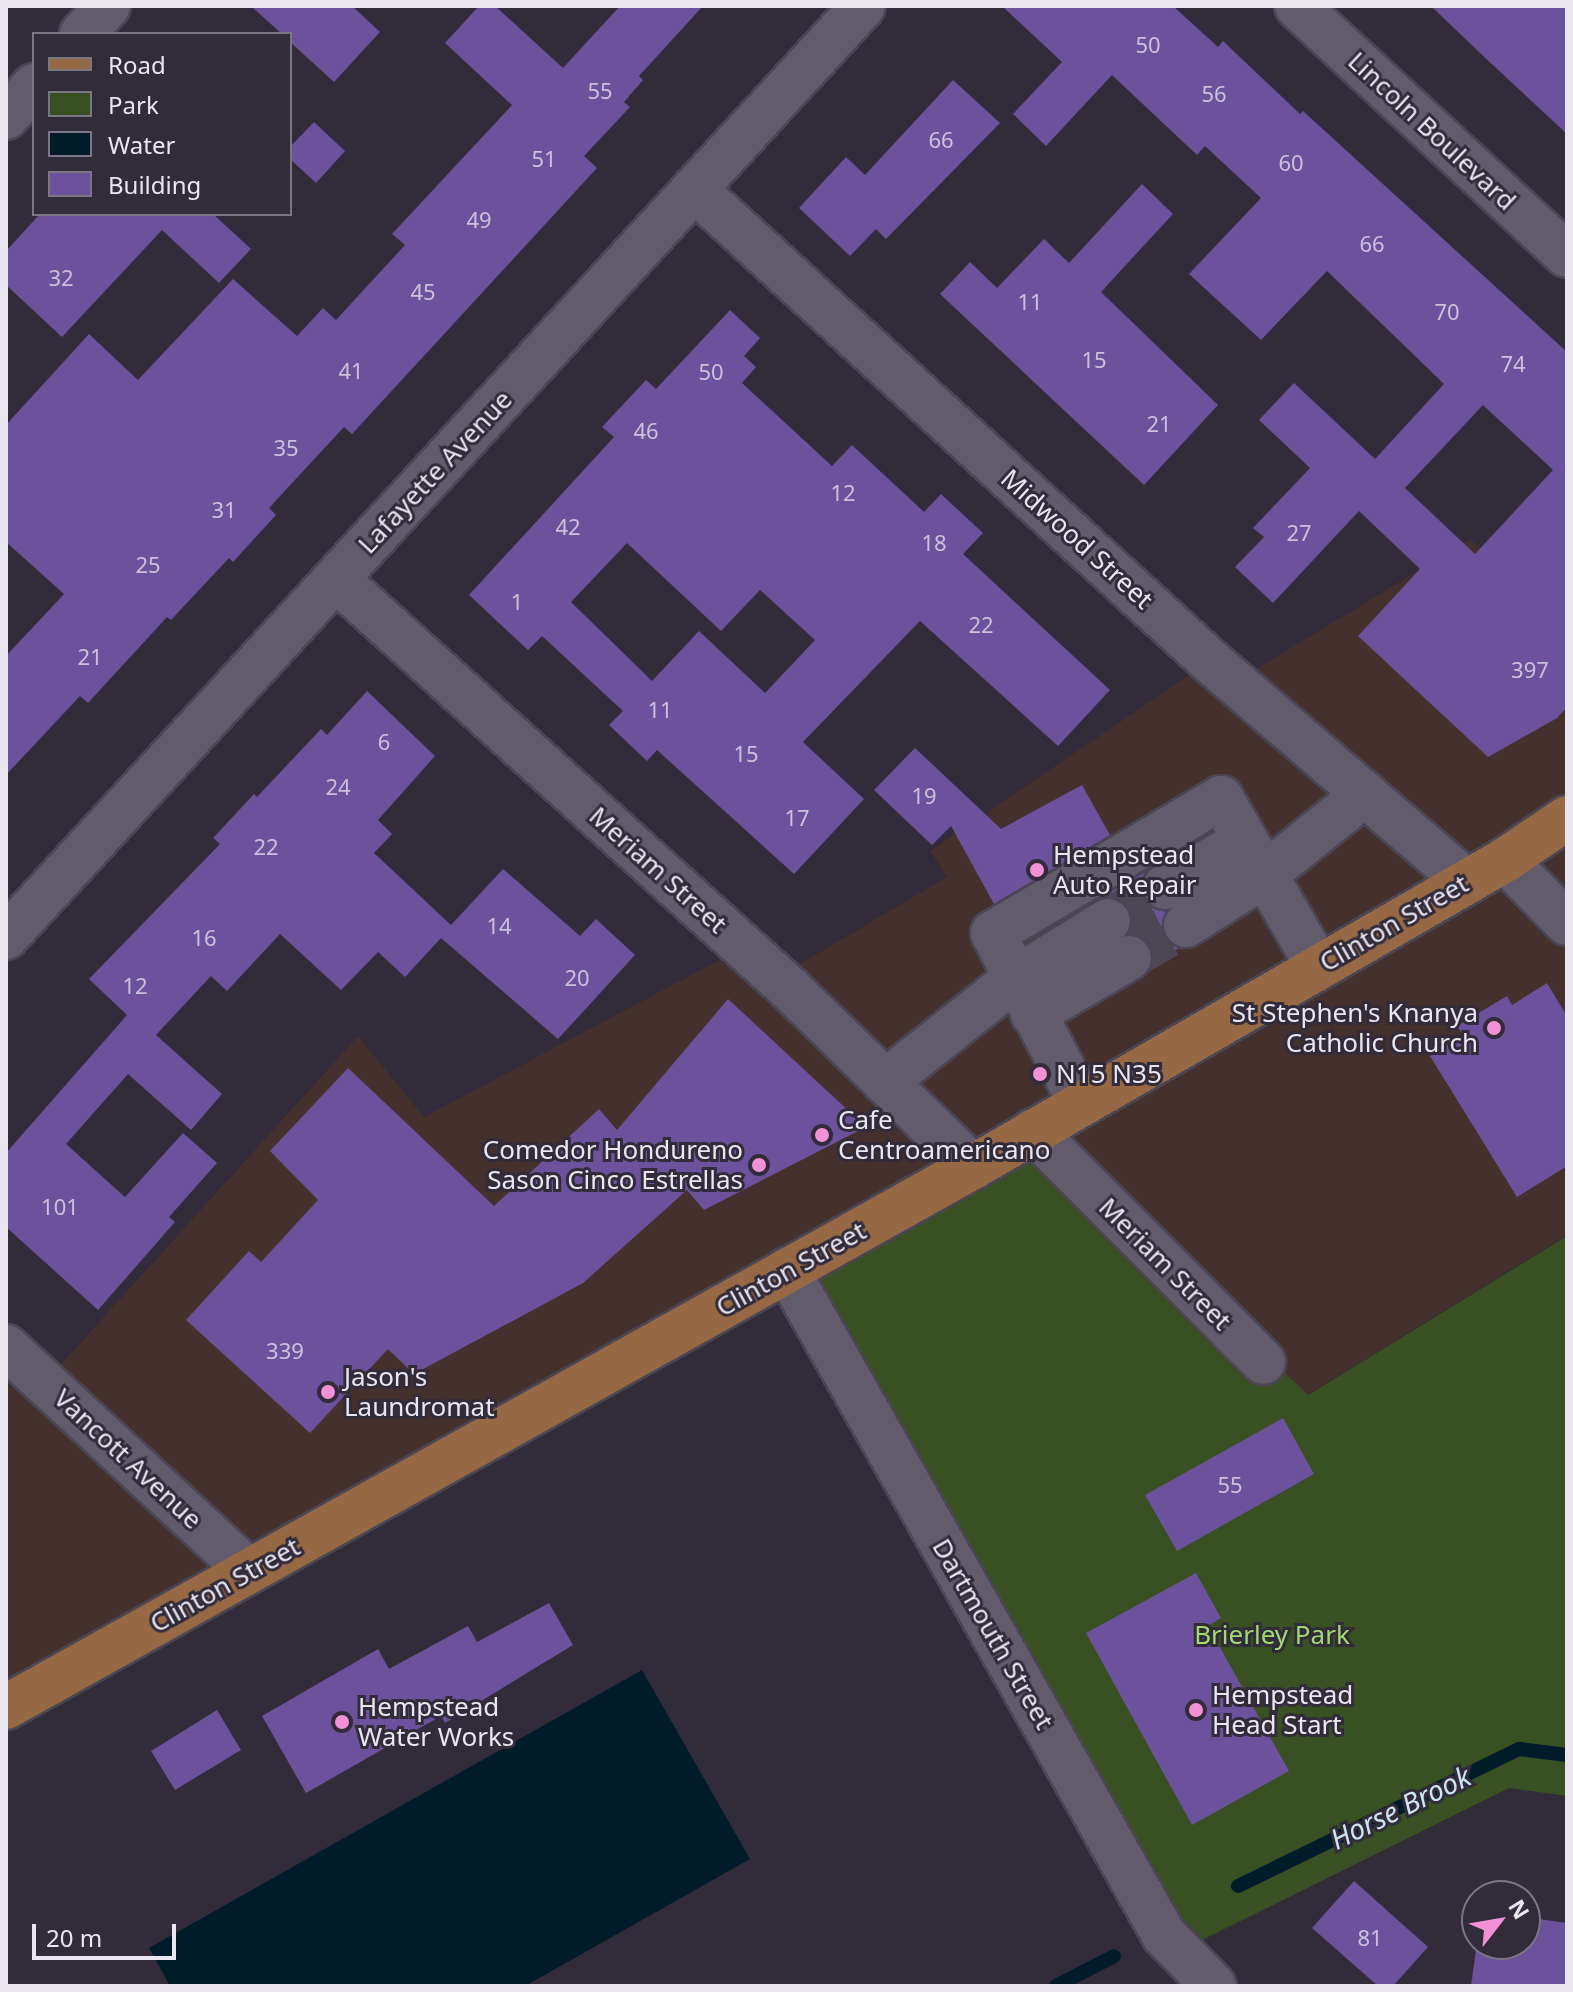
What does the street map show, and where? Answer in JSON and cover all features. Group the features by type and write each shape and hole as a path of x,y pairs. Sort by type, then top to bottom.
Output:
{"main road":[{"name":"Clinton Street","path":"6,1707 973,1167 1505,860 1567,818"}],"street":[{"path":"84,32 108,6"},
{"name":"Lafayette Avenue","path":"6,937 863,6"},
{"name":"Lincoln Boulevard","path":"1297,6 1567,255"},
{"path":"6,117 32,88"},
{"name":"Midwood Street","path":"694,189 1210,661 1466,881"},
{"name":"Meriam Street","path":"336,579 784,983 973,1167"},
{"path":"1165,887 1253,858 1365,794"},
{"path":"1081,1104 993,933 1221,798 1318,967"},
{"path":"1186,925 1253,858"},
{"path":"1505,860 1567,923"},
{"path":"885,1082 1025,996 1108,921"},
{"path":"1025,996 1129,958"},
{"name":"Meriam Street","path":"1033,1131 1263,1362"},
{"name":"Dartmouth Street","path":"787,1270 1164,1935 1214,1986"},
{"name":"Vancott Avenue","path":"6,1347 249,1571"}],"shaded area":[{"path":"1470,539 1563,627 1567,624 1567,1235 1307,1395 1033,1132 6,1707 6,1347 45,1382 358,1036 424,1117 744,947 778,977 947,877 930,851 1210,661 1235,682"}],"green space":[{"name":"Brierley Park","path":"1033,1131 1308,1395 1567,1236 1567,1796 1509,1788 1180,1951 787,1270"}],"water":[{"path":"642,1670 750,1859 525,1986 170,1986 149,1948"}],"building":[{"path":"251,6 352,6 380,32 334,82 292,44 292,32 280,32"},
{"path":"479,6 495,6 563,68 620,6 703,6 639,76 643,80 624,102 630,107 584,156 597,168 352,434 344,427 269,508 276,515 233,562 229,558 171,620 167,617 88,703 80,696 6,775 6,656 64,594 6,542 6,425 89,334 138,380 233,279 297,336 323,308 336,320 405,245 392,234 512,105 445,43"},
{"path":"1002,6 1173,6 1218,47 1223,41 1300,114 1303,111 1567,352 1567,707 1557,718 1488,757 1358,636 1420,569 1359,511 1273,603 1235,567 1264,537 1253,528 1310,468 1259,420 1294,383 1375,459 1444,384 1327,271 1261,340 1189,274 1261,198 1205,146 1197,155 1112,75 1046,146 1013,114 1062,62","holes":["1483,405 1553,470 1475,554 1405,488"]},
{"path":"1431,6 1567,6 1567,134 1481,54"},
{"path":"953,80 1000,123 886,239 876,229 850,256 799,208 846,157 865,175"},
{"path":"314,122 345,151 316,183 292,161 292,145"},
{"path":"1142,184 1173,214 1101,292 1218,405 1144,485 940,294 970,262 997,288 1044,239 1069,263"},
{"path":"38,216 215,216 251,249 219,283 162,230 62,337 6,285 6,251"},
{"path":"730,310 760,338 744,356 756,367 742,383 832,466 852,445 924,512 941,494 983,533 963,554 1110,690 1058,746 920,621 803,742 864,799 794,874 657,750 647,761 609,725 623,711 542,636 528,650 469,595 614,437 602,427 646,380 656,389","holes":["627,543 721,631 760,590 815,640 765,693 699,631 652,681 571,602"]},
{"path":"367,691 435,756 378,820 392,834 374,853 451,925 503,869 580,936 596,919 635,955 558,1039 441,938 405,977 378,952 341,990 280,934 227,991 211,976 156,1035 222,1094 191,1130 128,1074 66,1144 125,1197 183,1133 217,1163 169,1217 175,1222 98,1310 6,1227 6,1153 127,1015 89,979 220,844 213,838 254,794 257,797 321,729 327,735"},
{"path":"915,748 1001,829 1082,785 1110,835 994,904 951,826 932,845 874,790"},
{"path":"1147,871 1140,886 1143,899 1165,912 1165,938 1179,948 1153,963 1150,945 1130,933 1129,907 1119,899 1102,897"},
{"path":"1547,983 1567,1016 1567,1166 1517,1197 1430,1056 1463,1035 1457,1026 1507,996 1512,1005"},
{"path":"728,999 866,1127 704,1210 687,1190 583,1283 414,1374 388,1349 310,1433 186,1320 249,1251 261,1262 318,1200 270,1151 348,1068 494,1206 599,1109 617,1130"},
{"path":"1283,1418 1314,1474 1177,1551 1145,1495"},
{"path":"1196,1573 1221,1618 1208,1626 1289,1771 1192,1825 1086,1633"},
{"path":"549,1603 573,1645 445,1723 441,1716 306,1793 262,1716 378,1649 389,1669 468,1626 477,1642"},
{"path":"217,1710 241,1750 175,1790 151,1751"},
{"path":"1354,1881 1428,1947 1393,1986 1378,1986 1312,1928"},
{"path":"1541,1919 1567,1923 1567,1986 1471,1986 1475,1960 1541,1960"}],"waterway":[{"name":"Horse Brook","path":"1238,1886 1519,1749 1567,1755"},
{"name":"Horse Brook","path":"1056,1986 1114,1956"}],"tunnel":[{"path":"1108,921 1165,887"},
{"path":"1129,958 1186,925"}],"place":[{"name":"Hempstead Auto Repair","path":"1037,870"},
{"name":"St Stephen's Knanya Catholic Church","path":"1494,1028"},
{"name":"N15 N35","path":"1040,1074"},
{"name":"Cafe Centroamericano","path":"822,1135"},
{"name":"Comedor Hondureno Sason Cinco Estrellas","path":"759,1165"},
{"name":"Jason's Laundromat","path":"328,1392"},
{"name":"Hempstead Head Start","path":"1196,1710"},
{"name":"Hempstead Water Works","path":"342,1722"}]}
